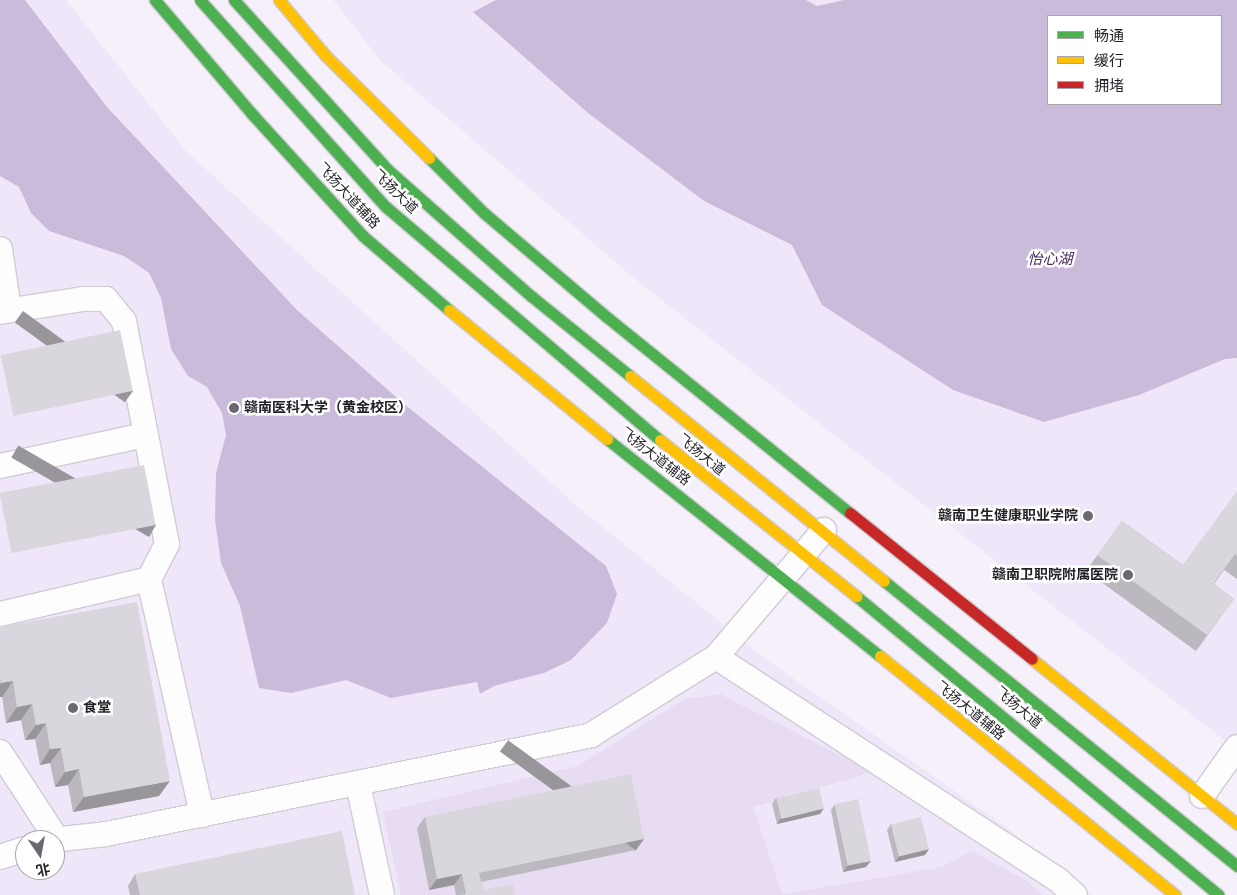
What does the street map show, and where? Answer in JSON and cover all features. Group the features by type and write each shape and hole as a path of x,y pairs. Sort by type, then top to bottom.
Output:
{"street":[{"name":"飞扬大道辅路","path":"156,0 252,114 363,236 511,363 784,578 1019,771 1175,895"},
{"name":"飞扬大道","path":"200,0 386,207 597,389 802,556 956,676 1218,895"},
{"name":"飞扬大道","path":"234,0 388,170 531,296 824,530 1237,866"},
{"path":"280,0 326,56 484,213 608,318 1237,824"},
{"path":"388,170 431,190"},
{"path":"449,197 484,213"},
{"path":"0,249 5,311 106,299 124,321 144,435 167,544 149,579 202,815"},
{"path":"608,318 636,358"},
{"path":"511,363 549,374"},
{"path":"647,374 670,406"},
{"path":"568,380 597,389"},
{"path":"0,466 144,435"},
{"path":"65,838 106,834 358,784 590,735 716,657 824,530"},
{"path":"0,614 149,579"},
{"path":"716,657 1059,881 1074,895"},
{"path":"956,676 982,716"},
{"path":"1028,696 1063,710"},
{"path":"1081,716 1124,732"},
{"path":"993,731 1019,771"},
{"path":"1202,796 1237,747"},
{"path":"0,752 48,830"},
{"path":"358,784 382,895"},
{"path":"0,857 15,852"},
{"path":"1148,873 1218,895"}],"shaded area":[{"name":"赣南医科大学（黄金校区）","path":"0,0 66,0 187,152 578,507 767,660 1006,827 1091,895 0,895"},
{"name":"赣南卫生健康职业学院","path":"333,0 1237,0 1237,750 640,283 381,61"},
{"path":"720,694 874,772 753,807 782,894 942,867 971,851 1026,880 1042,895 401,895 383,812 578,766 684,699"}],"water":[{"path":"0,0 25,0 107,107 297,310 404,404 606,566 617,594 607,623 571,660 544,673 494,686 480,694 477,682 391,698 346,680 291,693 259,688 240,606 221,563 215,520 216,473 226,435 222,413 207,387 188,376 171,349 161,298 149,273 124,256 49,231 31,213 19,187 0,176"},
{"name":"怡心湖","path":"496,0 806,0 817,6 844,0 1237,0 1237,358 1225,359 1139,395 1044,422 953,390 822,305 792,245 704,201 588,113 473,12"}],"building":[{"path":"120,330 133,391 14,416 1,355"},
{"path":"144,465 156,525 11,553 0,493"},
{"name":"赣南卫职院附属医院","path":"1237,492 1237,556 1235,554 1213,584 1234,599 1207,635 1097,555 1122,521 1183,565"},
{"name":"食堂","path":"137,602 170,781 84,797 79,769 65,772 61,748 50,749 46,723 36,725 32,704 17,707 13,681 1,683 0,627"},
{"path":"631,774 644,839 479,873 483,890 513,884 515,895 461,895 466,894 462,874 437,879 425,817"},
{"path":"819,788 824,808 781,819 776,799"},
{"path":"858,799 871,861 848,866 835,804"},
{"path":"921,817 929,849 899,857 891,824"},
{"path":"342,831 355,895 140,895 135,874"}],"traffic: fast":[{"path":"155,0 252,114 363,236 449,310"},
{"path":"200,0 386,207 660,440"},
{"path":"234,0 388,170 531,296 630,376"},
{"path":"429,158 484,213 608,318 850,513"},
{"path":"607,439 880,656"},
{"path":"884,581 1237,866"},
{"path":"856,596 1219,895"}],"traffic: slow":[{"path":"279,0 326,56 429,158"},
{"path":"449,310 607,439"},
{"path":"630,376 884,581"},
{"path":"660,440 856,596"},
{"path":"880,656 1175,895"},
{"path":"1032,659 1237,824"}],"traffic: jam":[{"path":"850,513 1032,659"}],"place":[{"name":"赣南医科大学（黄金校区）","path":"234,408"},
{"name":"赣南卫生健康职业学院","path":"1088,516"},
{"name":"赣南卫职院附属医院","path":"1128,575"},
{"name":"食堂","path":"73,708"}]}
